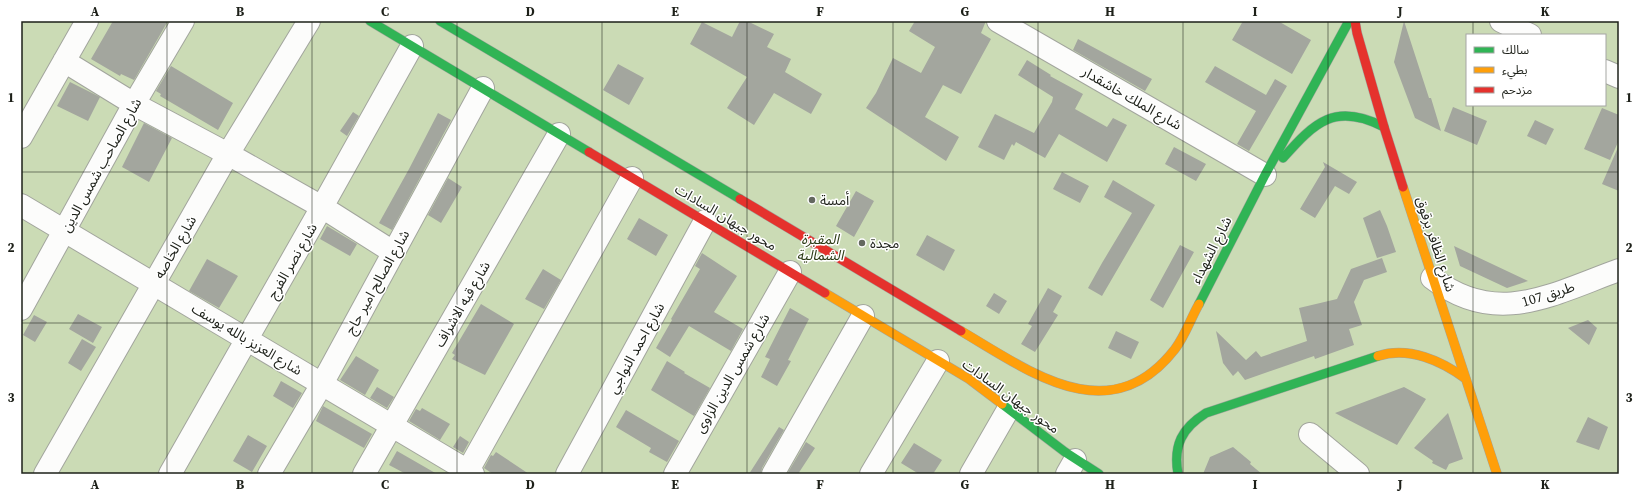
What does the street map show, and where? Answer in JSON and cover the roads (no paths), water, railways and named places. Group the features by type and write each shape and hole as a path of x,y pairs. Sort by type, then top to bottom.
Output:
{"main road":[{"name":"محور جيهان السادات","path":"370,21 969,379 1009,408 1071,467 1099,474"},
{"name":"محور جيهان السادات","path":"440,21 1030,372"},
{"name":"شارع الشهداء","path":"1030,372 1079,390 1096,392 1112,390 1129,386 1144,378 1156,370 1176,348 1265,175 1349,21"},
{"name":"شارع الظافر برقوق","path":"1356,21 1357,33 1384,128 1497,474"},
{"path":"1265,175 1316,125 1326,120 1338,117 1356,116 1373,121 1384,128"},
{"path":"1178,474 1175,465 1175,454 1182,433 1192,421 1206,413 1388,353 1412,353 1444,363 1466,379"}],"street":[{"path":"21,137 87,21"},
{"name":"شارع الصاحب شمس الدين","path":"21,309 134,104 183,21"},
{"name":"شارع الخاصه","path":"45,474 228,154 309,21"},
{"name":"شارع الملك خاشقدار","path":"998,21 1265,175"},
{"path":"1501,21 1528,34"},
{"name":"شارع نصر الفرج","path":"170,474 412,46"},
{"path":"64,61 134,104 228,154 322,207 393,252"},
{"path":"1606,71 1619,77"},
{"name":"شارع الصالح امير حاج","path":"269,474 322,384 483,88"},
{"name":"شارع قبه الاشراف","path":"364,474 559,134"},
{"path":"469,473 632,178"},
{"name":"شارع العزيز بالله يوسف","path":"21,205 469,473"},
{"name":"شارع احمد النواجي","path":"567,474 705,221"},
{"name":"طريق 107","path":"1432,278 1456,294 1471,300 1486,304 1504,305 1521,304 1538,300 1619,270"},
{"name":"شارع شمس الدين الزاوى","path":"675,474 790,272"},
{"path":"773,474 863,316"},
{"path":"871,474 938,361"},
{"path":"971,474 1009,408"},
{"path":"1310,434 1358,474"}],"place":[{"name":"أمسة","path":"812,200"},
{"name":"مجدة","path":"862,243"}],"park label":[{"name":"المقبرة الشمالية","path":"820,248"}]}
